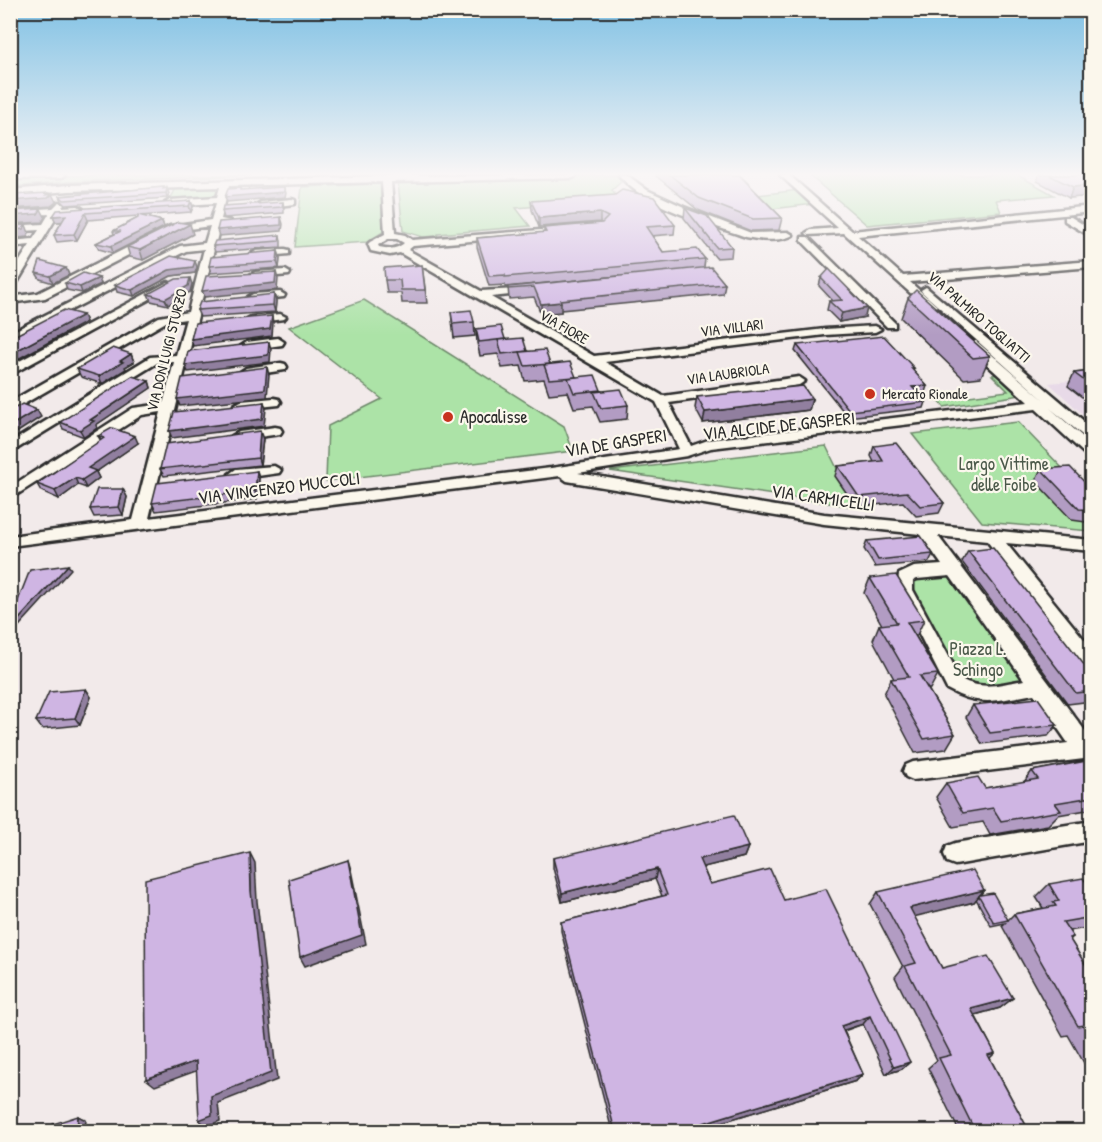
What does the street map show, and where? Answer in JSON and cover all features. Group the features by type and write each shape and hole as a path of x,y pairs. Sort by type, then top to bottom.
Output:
{"street":[{"path":"12,280 45,228"},
{"path":"10,300 41,296 172,228"},
{"name":"VIA DON LUIGI STURZO","path":"140,524 157,484 173,411 183,380 187,354 213,258 216,228"},
{"path":"389,228 390,236"},
{"path":"732,228 759,237 788,229 800,229 808,236 963,228"},
{"name":"VIA PALMIRO TOGLIATTI","path":"849,228 1051,408 1092,453"},
{"name":"VIA PALMIRO TOGLIATTI","path":"850,228 857,235"},
{"path":"857,235 911,228"},
{"path":"406,246 576,229"},
{"name":"VIA FIORE","path":"406,246 406,238 390,236 379,239 373,246 384,252 406,246 479,295 661,400"},
{"name":"VIA VILLARI","path":"593,360 825,332 875,329 890,331 893,329 808,236"},
{"path":"10,244 38,242"},
{"path":"10,338 184,248 215,243"},
{"path":"241,256 285,252"},
{"path":"907,278 1092,264"},
{"path":"238,276 285,273"},
{"path":"10,371 181,279 208,277"},
{"name":"VIA PALMIRO TOGLIATTI","path":"907,278 1051,408 1092,436"},
{"path":"479,295 536,289"},
{"path":"238,299 280,295"},
{"path":"10,408 163,319 198,314"},
{"path":"235,321 280,317"},
{"path":"231,348 278,342"},
{"path":"10,449 154,360 187,354"},
{"path":"235,373 281,367"},
{"name":"VIA LAUBRIOLA","path":"661,400 799,381"},
{"path":"661,400 687,452"},
{"path":"227,407 274,402"},
{"name":"VIA ALCIDE DE GASPERI","path":"687,452 714,453 1051,408"},
{"path":"10,494 138,411 173,411"},
{"path":"229,437 275,431"},
{"name":"VIA DE GASPERI","path":"551,473 687,452"},
{"path":"218,477 274,470"},
{"name":"VIA VINCENZO MUCCOLI","path":"10,541 551,473"},
{"name":"VIA CARMICELLI","path":"551,473 824,519 1092,546"},
{"path":"926,531 1037,686 1088,749"},
{"path":"992,536 1092,663"},
{"path":"954,570 914,573 905,578 905,590 954,684 970,693 984,694 1037,686"},
{"path":"913,771 1088,749"},
{"path":"955,854 1092,831"}],"shaded area":[{"path":"1091,379 1091,422 1049,383"}],"green space":[{"path":"297,228 383,228 383,232 367,242 295,247"},
{"path":"403,228 504,228 423,237 403,231"},
{"name":"Apocalisse","path":"364,300 564,426 573,451 326,481 328,426 382,399 289,327"},
{"path":"999,374 1021,395 944,407 938,400 1008,391 992,375"},
{"name":"Largo Vittime delle Foibe","path":"1018,422 1091,498 1091,531 982,522 912,434"},
{"path":"826,446 856,507 610,471"},
{"name":"Piazza L. Schingo","path":"954,570 1037,686 984,694 954,684 905,590 914,573"}],"building":[{"path":"58,228 77,228 74,234 54,235"},
{"path":"118,228 147,228 111,246 96,243 121,231 113,231"},
{"path":"165,228 182,228 140,250 127,247"},
{"path":"544,228 647,228 663,252 697,249 705,259 505,277 505,275 489,276 477,238 546,232"},
{"path":"701,228 717,228 732,247 717,248"},
{"path":"280,235 279,241 213,246 215,241"},
{"path":"278,251 277,262 209,266 211,257"},
{"path":"171,256 195,261 193,267 169,270 132,290 115,285"},
{"path":"40,261 66,268 50,276 36,273"},
{"path":"422,265 425,290 401,290 400,280 385,280 384,268"},
{"path":"711,267 725,284 560,300 561,302 541,304 534,287 508,289 508,287"},
{"path":"829,269 867,308 842,313 829,301 842,300 821,278"},
{"path":"276,272 275,283 202,291 206,276"},
{"path":"83,273 99,278 80,287 65,283"},
{"path":"190,278 188,286 165,299 148,294 176,279"},
{"path":"916,290 990,356 973,358 908,298"},
{"path":"274,294 273,305 197,310 200,302"},
{"path":"64,310 83,315 10,352 10,338"},
{"path":"471,310 474,322 453,324 451,312"},
{"path":"272,316 270,329 191,339 195,323"},
{"path":"501,326 505,339 479,342 476,329"},
{"path":"884,336 914,368 911,368 927,386 912,387 926,402 850,411 797,345"},
{"path":"523,338 527,351 502,354 498,340"},
{"path":"269,342 268,355 185,365 188,351"},
{"path":"113,348 131,354 120,361 123,362 99,376 77,369"},
{"path":"545,350 550,364 525,366 520,352"},
{"path":"570,362 576,377 549,379 544,365"},
{"path":"267,367 265,389 177,399 182,378"},
{"path":"1092,371 1092,384 1074,373"},
{"path":"595,375 601,390 574,393 568,378"},
{"path":"132,376 149,381 90,420 94,421 80,430 60,422"},
{"path":"803,386 812,399 705,412 697,397"},
{"path":"621,389 628,405 601,408 594,392"},
{"path":"264,402 262,419 169,431 174,412"},
{"path":"22,404 37,410 10,426 10,411"},
{"path":"112,428 135,436 88,468 96,471 82,480 75,478 55,491 37,484 104,438 98,436"},
{"path":"260,431 258,458 160,469 166,444"},
{"path":"896,443 944,503 920,506 907,492 859,497 838,466 883,461 874,446"},
{"path":"1070,467 1092,490 1092,510 1079,509 1041,469"},
{"path":"257,471 255,491 152,503 157,483"},
{"path":"97,489 123,489 119,507 90,509"},
{"path":"921,536 933,554 878,560 867,541"},
{"path":"993,548 1092,675 1092,691 1076,693 968,551"},
{"path":"68,565 10,629 10,621 30,570"},
{"path":"896,575 924,620 907,622 938,674 920,676 955,734 924,739 891,679 909,677 879,625 897,623 870,578"},
{"path":"86,689 75,718 36,721 49,692"},
{"path":"1038,698 1057,725 990,733 973,705"},
{"path":"1092,760 1092,797 1055,803 1061,811 1001,821 993,808 963,813 946,783 978,777 985,788 1038,779 1032,771"},
{"path":"734,815 748,847 699,859 710,884 770,869 784,900 826,889 910,1062 894,1067 870,1016 841,1026 863,1074 677,1131 615,1131 561,922 667,895 657,869 562,893 553,858"},
{"path":"250,853 251,891 271,1073 211,1096 212,1115 199,1120 196,1061 146,1079 145,879"},
{"path":"348,860 362,935 300,957 289,879"},
{"path":"973,870 984,890 910,908 942,968 988,956 1013,998 971,1009 995,1053 988,1055 1029,1131 975,1131 939,1058 951,1055 905,966 916,963 878,892"},
{"path":"1083,878 1092,890 1092,917 1063,922 1073,937 1069,938 1092,975 1092,1040 1083,1025 1078,1026 1014,914 1056,906 1053,902 1059,901 1049,884"},
{"path":"993,893 1008,920 994,923 979,896"},
{"path":"78,1116 77,1131 52,1131 53,1124"}],"place":[{"name":"Mercato Rionale","path":"870,394"},
{"name":"Apocalisse","path":"448,417"}]}
